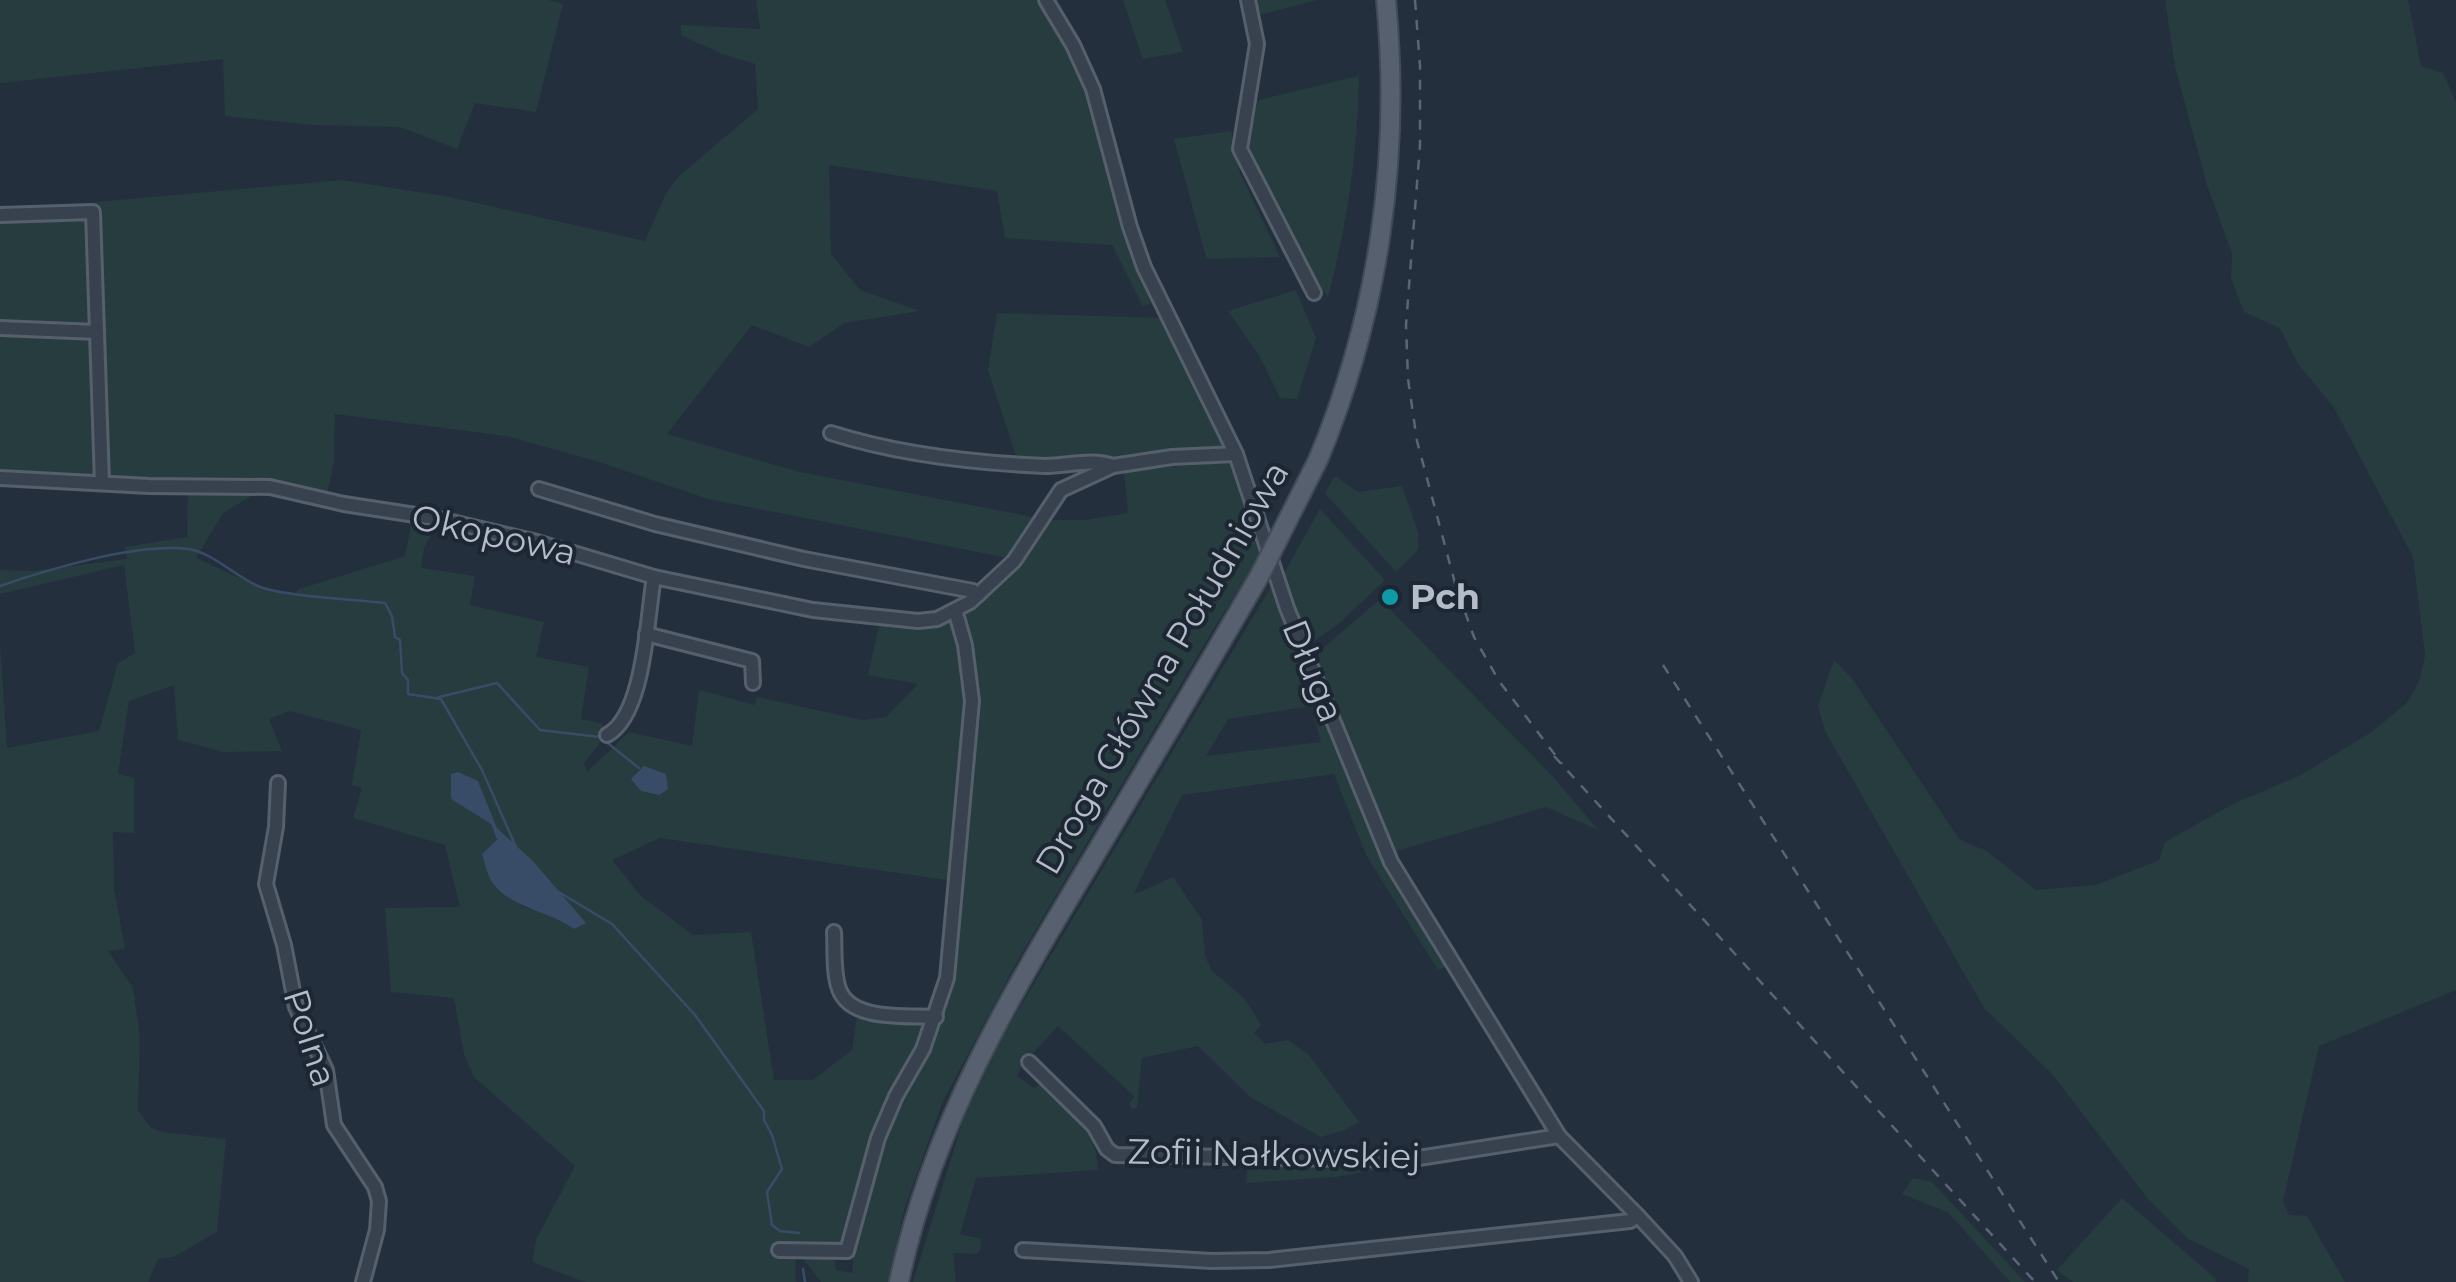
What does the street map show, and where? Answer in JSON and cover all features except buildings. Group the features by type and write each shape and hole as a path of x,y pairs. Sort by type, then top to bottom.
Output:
{"main road":[{"name":"Droga Główna Południowa","path":"899,1282 928,1177 980,1053 1260,575 1318,460 1360,338 1380,240 1390,125 1386,0"}],"street":[{"name":"Długa","path":"1046,0 1073,45 1092,88 1144,267 1236,454 1287,608 1390,862 1558,1136 1675,1256 1692,1282"},
{"path":"1248,0 1256,44 1240,149 1314,294"},
{"path":"0,216 93,212 102,483"},
{"path":"0,328 97,332"},
{"name":"Okopowa","path":"830,433 936,455 1046,466 1102,462 1113,466"},
{"name":"Okopowa","path":"0,478 270,487 486,530 654,576 814,610 893,620 937,618 978,595 1014,560 1061,490 1113,466 1172,456 1236,454"},
{"name":"Okopowa","path":"539,489 732,542 978,595"},
{"path":"607,735 615,731 630,710 654,576"},
{"path":"778,1250 847,1251 878,1138 936,1017 949,959 972,701 965,645 955,610"},
{"path":"646,634 752,661 752,683"},
{"name":"Polna","path":"278,783 276,827 266,884 284,945 296,1007 326,1070 334,1126 379,1201 377,1230 363,1282"},
{"path":"834,932 839,989 846,1000 864,1012 936,1017"},
{"name":"Zofii Nałkowskiej","path":"1029,1062 1094,1126 1107,1150 1115,1155 1391,1161 1558,1136"},
{"path":"1023,1250 1212,1261 1269,1260 1630,1221 1638,1216"}],"green space":[{"path":"0,0 548,0 563,4 536,112 475,103 457,149 400,127 313,125 225,116 223,59 0,83"},
{"path":"756,0 1036,0 1066,45 1088,92 1129,252 1151,303 1143,307 1112,245 1005,238 997,191 829,165 831,254 860,290 920,311 844,323 809,347 752,325 667,434 800,472 1033,517 1008,558 708,499 506,436 335,414 334,462 327,494 275,481 107,477 102,217 96,202 342,180 450,197 645,241 665,195 678,177 758,109 755,64 681,35 681,25 760,29"},
{"path":"1123,0 1165,0 1183,52 1143,59"},
{"path":"1255,0 1317,0 1259,15"},
{"path":"2165,0 2408,0 2421,66 2443,73 2456,102 2456,990 2319,1046 2283,1201 2289,1215 2307,1216 2345,1282 2248,1282 2249,1269 2187,1238 2148,1199 2053,1075 1984,1008 1825,731 1818,706 1834,660 1851,677 1959,839 1988,852 2036,890 2096,885 2159,860 2165,842 2233,804 2301,775 2370,733 2407,703 2420,679 2425,655 2413,557 2333,406 2298,364 2280,328 2244,312 2231,278 2232,253 2207,185 2175,67"},
{"path":"1359,76 1350,188 1328,297 1319,284 1310,283 1267,199 1254,164 1250,128 1259,100"},
{"path":"1231,131 1240,173 1280,257 1206,257 1174,139"},
{"path":"88,217 89,326 0,323 0,219"},
{"path":"1296,290 1316,338 1297,399 1280,398 1260,357 1228,311"},
{"path":"997,313 1163,318 1227,445 1221,449 1114,463 1017,459 988,370"},
{"path":"0,331 88,334 92,339 93,474 89,478 0,472"},
{"path":"1234,464 1263,552 1018,960 943,1101 905,1207 888,1282 821,1282 802,1257 835,1260 836,1270 853,1273 853,1247 883,1138 924,1059 953,982 978,703 962,614 1023,562 1020,560 1044,520 1085,520 1128,513 1124,471"},
{"path":"1335,476 1358,492 1402,486 1418,532 1418,550 1396,572 1325,493"},
{"path":"188,489 263,489 223,513 196,558 264,589 293,596 299,589 405,556 411,526 405,516 437,524 424,548 421,568 475,576 470,605 544,622 536,657 589,667 581,719 603,724 599,744 584,763 587,772 629,732 692,746 699,690 755,705 757,697 862,720 886,717 918,684 868,675 879,625 927,627 952,620 965,683 966,716 953,881 660,838 612,860 641,896 693,935 751,932 774,1080 813,1080 852,1050 857,1016 879,1022 927,1024 894,1084 868,1147 843,1247 795,1247 796,1282 585,1282 532,1262 536,1240 575,1166 474,1077 464,1054 454,998 391,992 385,908 460,907 445,845 353,818 362,788 352,785 361,730 290,711 269,719 282,751 223,752 178,740 174,685 129,701 118,774 134,778 134,833 113,832 114,888 125,949 108,951 133,988 140,1037 138,1110 150,1127 162,1132 226,1139 217,1232 173,1257 158,1259 148,1282 0,1282 0,643 7,748 99,731 118,663 135,653 124,565 0,594 0,570 33,571 127,559 125,547 187,537","holes":["478,781 497,828 533,861 585,923 574,929 556,916 521,906 491,824 451,799"]},
{"path":"1320,509 1385,580 1336,626 1307,646 1283,575"},
{"path":"1274,582 1302,666 1370,834 1393,883 1447,966 1438,970 1366,855 1334,774 1182,795 1133,895 1173,877 1202,920 1205,956 1212,971 1245,999 1261,1025 1254,1033 1265,1044 1288,1040 1309,1055 1359,1122 1321,1137 1250,1097 1198,1046 1142,1058 1137,1108 1132,1109 1129,1104 1134,1096 1058,1026 1017,1076 1034,1088 1043,1083 1081,1122 1093,1143 1098,1170 976,1178 960,1234 981,1239 980,1251 953,1253 956,1282 913,1282 963,1120 1002,1037","holes":["1311,706 1321,742 1206,756 1228,719"]},
{"path":"1380,599 1555,779 1598,830 1546,807 1397,851 1389,844 1336,722 1321,673 1319,652"},
{"path":"1248,1165 1381,1169 1336,1177 1246,1183"},
{"path":"1913,1178 1932,1182 2025,1282 2010,1282 1949,1213 1902,1194"},
{"path":"2122,1198 2216,1282 2073,1282 2057,1270"}],"water":[{"path":"644,766 666,774 668,789 659,795 641,791 631,779"},
{"path":"458,772 478,781 497,828 533,861 586,923 574,929 511,899 494,885 482,854 497,840 491,824 451,799 451,774"}],"waterway":[{"path":"0,586 67,565 167,548 198,551 263,588 385,603 392,616 395,637 400,640 408,694 441,699 482,770 516,847"},
{"path":"439,697 497,683 540,730 600,737 639,768"},
{"path":"557,891 612,924 695,1015 764,1111 782,1169 767,1192 772,1225 780,1231 799,1233"},
{"path":"803,1269 805,1282"}],"railway":[{"path":"1415,0 1420,145 1406,325 1408,379 1417,441 1456,587 1474,637 1499,681 1562,764"},
{"path":"1663,665 2059,1282"},
{"path":"1554,756 2035,1282"}],"place":[{"name":"Pch","path":"1390,597"}]}
